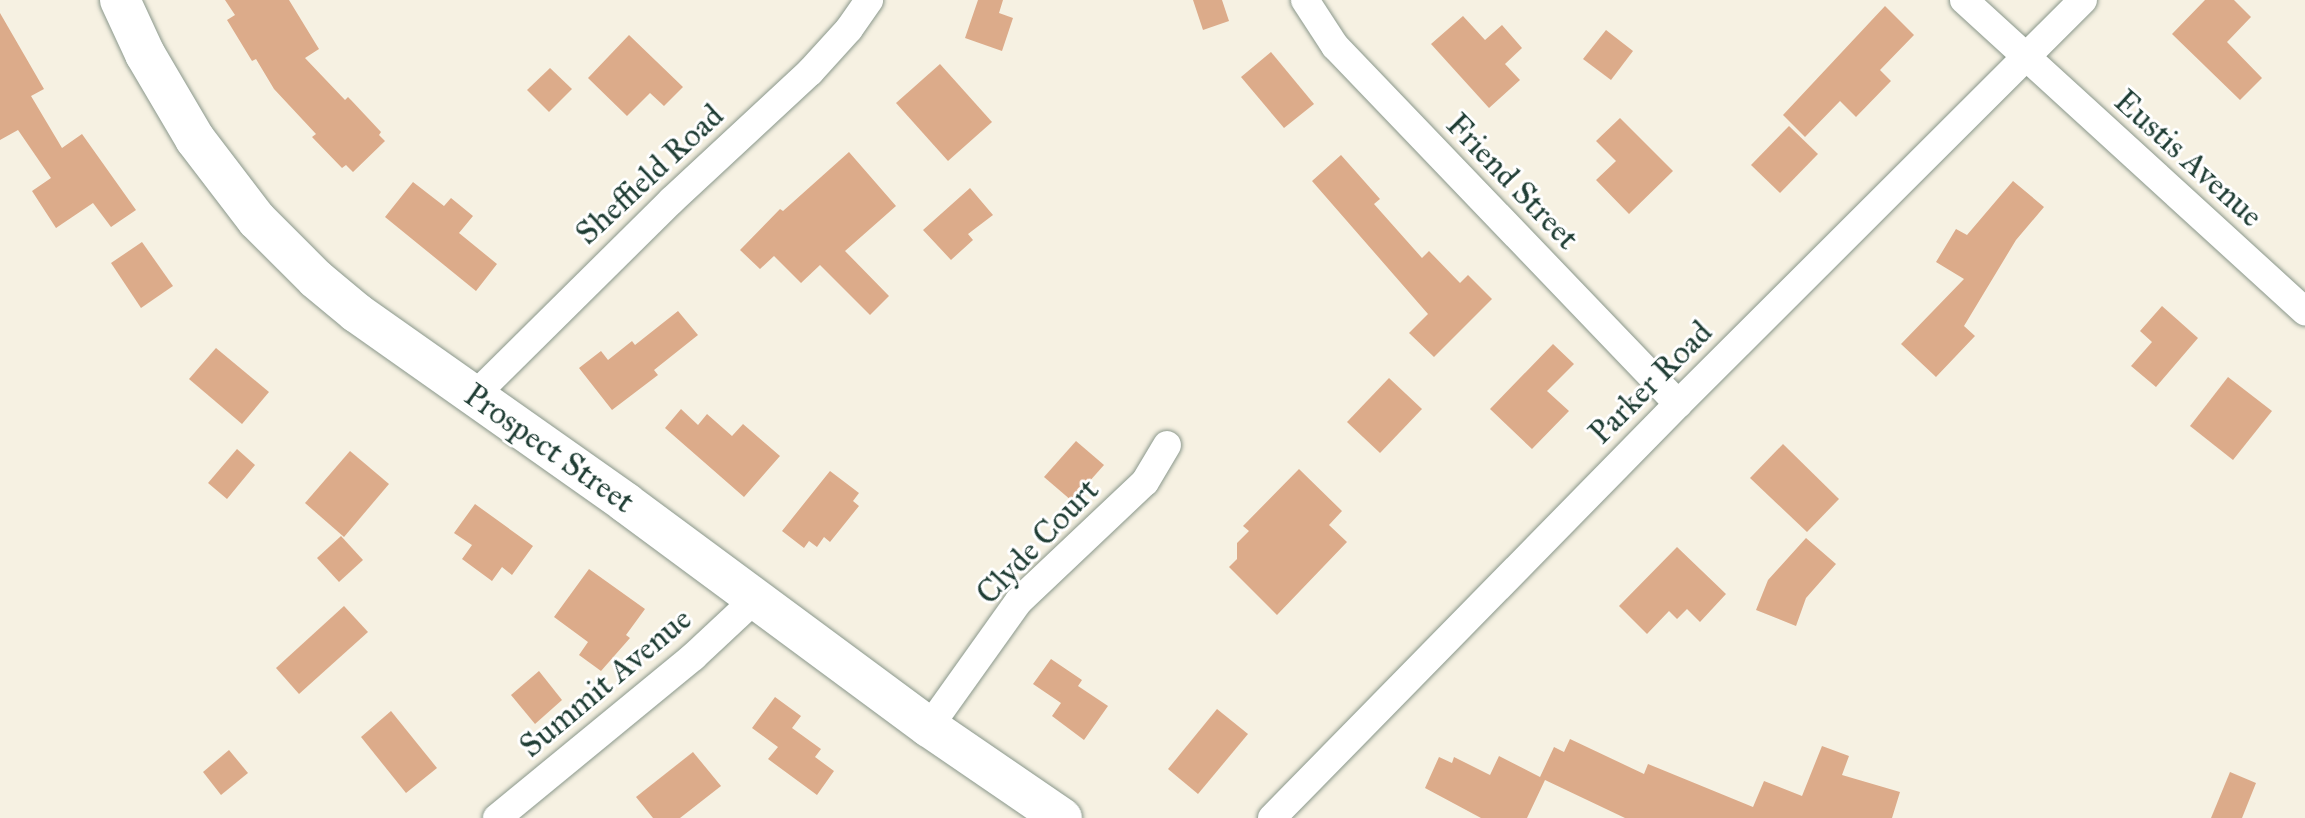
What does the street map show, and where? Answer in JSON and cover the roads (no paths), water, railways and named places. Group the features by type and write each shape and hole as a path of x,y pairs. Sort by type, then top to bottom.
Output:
{"main road":[{"name":"Prospect Street","path":"120,0 145,54 195,139 257,220 316,279 357,313 756,598 929,727 1062,818"}],"street":[{"name":"Sheffield Road","path":"473,397 660,211 810,72 849,29 869,0"},
{"name":"Friend Street","path":"1305,0 1335,46 1678,404"},
{"name":"Eustis Avenue","path":"1964,0 2305,311"},
{"name":"Parker Road","path":"1272,818 1678,404 2083,0"},
{"name":"Clyde Court","path":"929,727 1019,601 1145,482 1167,445"},
{"name":"Summit Avenue","path":"497,818 693,657 756,598"}]}
